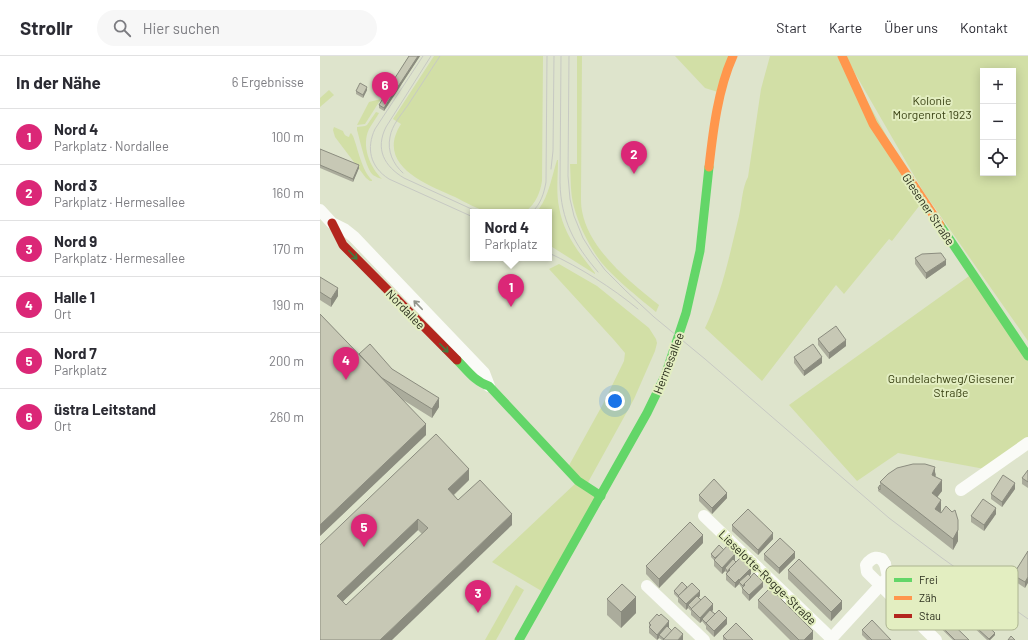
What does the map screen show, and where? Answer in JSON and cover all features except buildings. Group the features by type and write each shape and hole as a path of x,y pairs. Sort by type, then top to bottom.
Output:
{"main road":[{"name":"Hermesallee","path":"519,640 647,413 665,376 686,313 700,251 712,136 720,93 733,56"},
{"name":"Giesener Straße","path":"842,56 873,124 1028,356"},
{"name":"Nordallee","path":"489,386 578,481 601,496"}],"street":[{"name":"Nordallee","path":"320,210 332,223 354,237 484,373 489,386"},
{"path":"961,490 1028,443"},
{"name":"Lieselotte-Rogge-Straße","path":"704,516 830,639"},
{"path":"886,571 883,561 880,558 870,560 866,565 867,572 886,590"},
{"path":"830,639 886,579"},
{"path":"647,586 704,640"},
{"path":"926,630 936,640"}],"green space":[{"path":"434,56 543,56 542,181 537,198 528,209 479,209 430,186 407,171 399,162 394,151 395,138 401,124 393,119"},
{"path":"577,56 582,56 581,202 586,225 593,239 612,264 659,305 656,312 620,282 601,262 585,236 576,214 572,196 570,164 577,164"},
{"path":"675,56 733,56 721,93 705,88"},
{"path":"770,56 842,56 923,201 892,241 889,239 844,294 836,285 762,381 705,328 721,287 739,216 743,191 748,177 761,89"},
{"name":"Kolonie Morgenrot 1923","path":"845,56 1028,56 1028,341 923,191"},
{"path":"329,90 334,95 320,107 320,98"},
{"path":"381,99 365,124 357,125 369,102"},
{"path":"376,112 379,113 369,129 366,149 374,169 382,179 374,176 370,172 357,130 357,127 367,125"},
{"path":"334,127 343,131 348,137 351,133 363,166 372,181 366,178 335,137 333,130"},
{"path":"558,160 557,184 561,216 572,242 595,274 552,247 552,209 539,209 548,192"},
{"path":"559,264 597,286 649,328 657,343 634,399 586,486 601,496 545,593 492,562 578,481 567,469 603,404 624,361 625,353 549,269"},
{"name":"Gundelachweg/Giesener Straße","path":"972,274 1028,356 1028,443 990,470 898,453 857,481 789,405"},
{"path":"516,585 524,590 496,640 485,640"}],"tram line":[{"path":"423,56 375,129 372,136 370,150 372,157 378,169 389,179 470,216"},
{"path":"431,56 386,127 381,143 383,156 391,168 404,178 471,209"},
{"path":"403,173 396,166 390,152 389,142 391,133 397,120 440,56"},
{"path":"535,209 542,198 546,182 547,56"},
{"path":"551,169 553,151 554,56"},
{"path":"561,56 560,183 563,209 570,231 582,251 598,272"},
{"path":"569,56 568,176 570,199 574,216 583,238 605,270 654,317 705,359 889,518 953,566"},
{"path":"552,254 595,278 638,309"},
{"path":"1018,612 1028,619"}],"traffic: fast":[{"path":"519,640 647,413 665,376 686,313 700,251 709,167"},
{"path":"940,225 1028,356"},
{"path":"457,360 475,379 489,386 578,481 601,496"}],"traffic: slow":[{"path":"709,167 714,125 723,82 733,56"},
{"path":"842,56 873,124 940,225"}],"traffic: jam":[{"path":"332,223 343,245 457,360"}],"place":[{"name":"üstra Leitstand","path":"385,105"},
{"name":"Nord 3","path":"634,174"},
{"name":"Nord 4","path":"511,307"},
{"name":"Halle 1","path":"346,380"},
{"name":"Nord 7","path":"364,547"},
{"name":"Nord 9","path":"478,613"}]}
